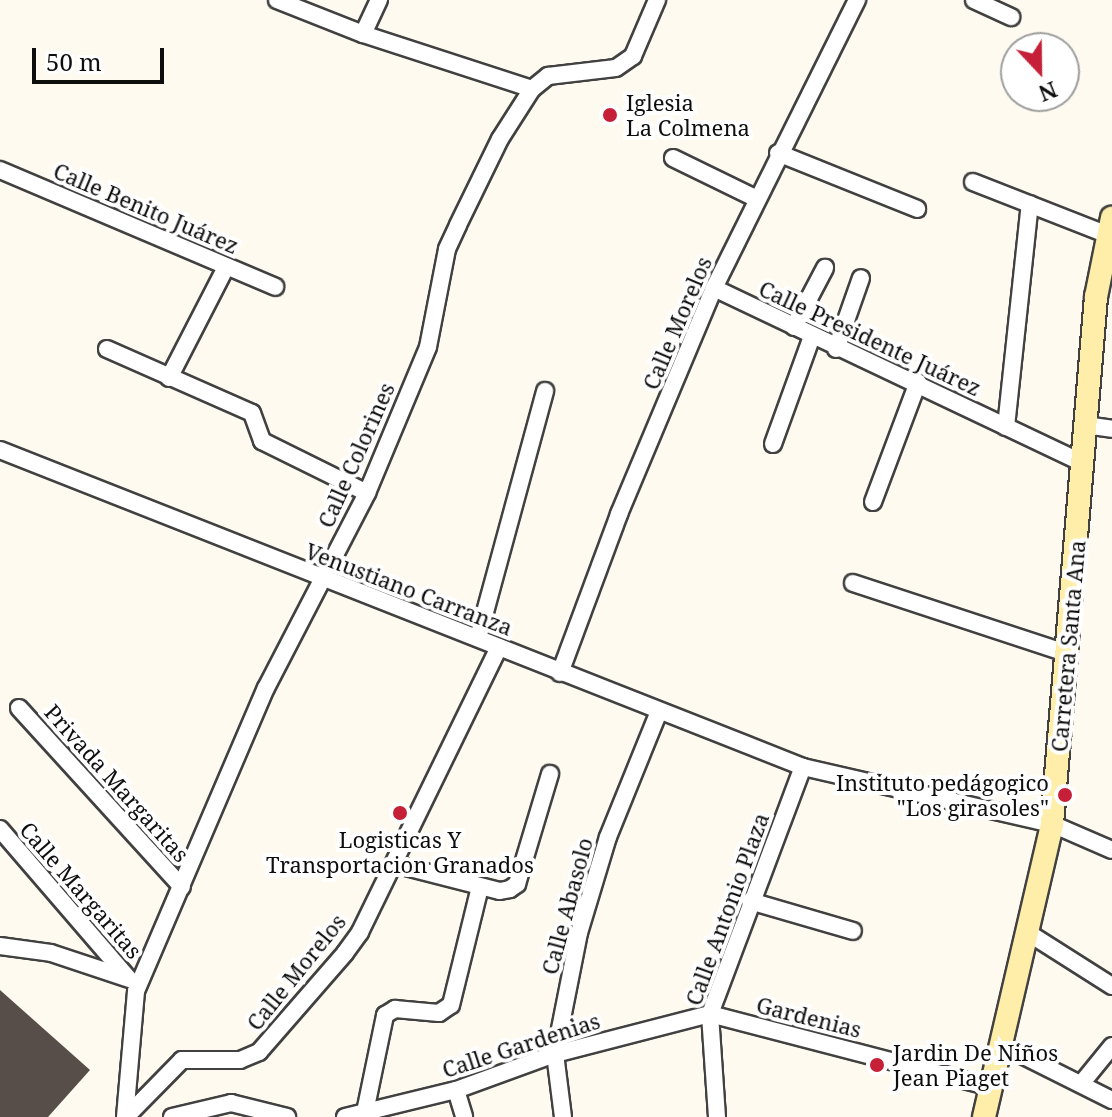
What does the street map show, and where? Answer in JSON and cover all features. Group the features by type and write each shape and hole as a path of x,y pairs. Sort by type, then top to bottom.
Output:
{"main road":[{"name":"Carretera Santa Ana","path":"984,1117 1030,934 1052,824 1069,654 1085,425 1104,298 1109,226"}],"street":[{"path":"277,0 363,34 532,89 548,76 616,68 633,56 657,0"},
{"path":"363,34 379,0"},
{"name":"Calle Morelos","path":"560,673 619,514 714,288 778,153 857,0"},
{"path":"974,0 1011,17"},
{"name":"Calle Colorines","path":"126,1117 132,985 182,887 266,688 319,578 367,493 428,347 447,249 500,139 532,89"},
{"path":"778,153 917,209"},
{"path":"673,158 757,199"},
{"name":"Calle Benito Juárez","path":"0,170 275,287"},
{"path":"973,182 1030,204 1109,226"},
{"name":"Calle Presidente Juárez","path":"1006,427 1030,204"},
{"path":"169,378 226,267"},
{"path":"794,327 825,268"},
{"path":"836,349 861,278"},
{"name":"Calle Presidente Juárez","path":"714,288 836,349 918,382 1082,463"},
{"path":"773,444 812,336"},
{"path":"107,349 252,413 262,441 367,493"},
{"path":"873,502 918,382"},
{"path":"478,638 545,391"},
{"path":"1085,425 1112,429"},
{"name":"Venustiano Carranza","path":"0,450 478,638 658,714 803,767 1052,824 1112,850"},
{"path":"853,583 1069,654"},
{"name":"Calle Morelos","path":"126,1117 182,1060 240,1060 259,1052 345,953 394,864 499,647"},
{"name":"Privada Margaritas","path":"19,708 182,887"},
{"name":"Calle Abasolo","path":"563,1117 555,1054 579,933 608,837 658,714"},
{"name":"Calle Antonio Plaza","path":"717,1117 710,1014 803,767"},
{"path":"394,864 480,887 505,890 517,884 550,774"},
{"name":"Calle Margaritas","path":"0,829 132,985"},
{"path":"365,1112 385,1015 395,1009 439,1013 451,1005 480,887"},
{"path":"750,901 853,931"},
{"path":"1030,934 1112,986"},
{"path":"0,946 51,953 132,985"},
{"name":"Calle Gardenias","path":"345,1117 456,1090 555,1054 710,1014"},
{"name":"Gardenias","path":"710,1014 991,1087"},
{"path":"1002,1045 1112,1100"},
{"path":"1081,1084 1112,1046"},
{"path":"456,1090 464,1117"},
{"path":"172,1117 231,1103 287,1117"}],"building":[{"path":"0,990 90,1070 48,1117 0,1117"}],"place":[{"name":"Iglesia La Colmena","path":"610,115"},
{"name":"Instituto pedágogico \"Los girasoles\"","path":"1065,795"},
{"name":"Logisticas Y Transportacion Granados","path":"400,813"},
{"name":"Jardin De Niños Jean Piaget","path":"877,1065"}]}
